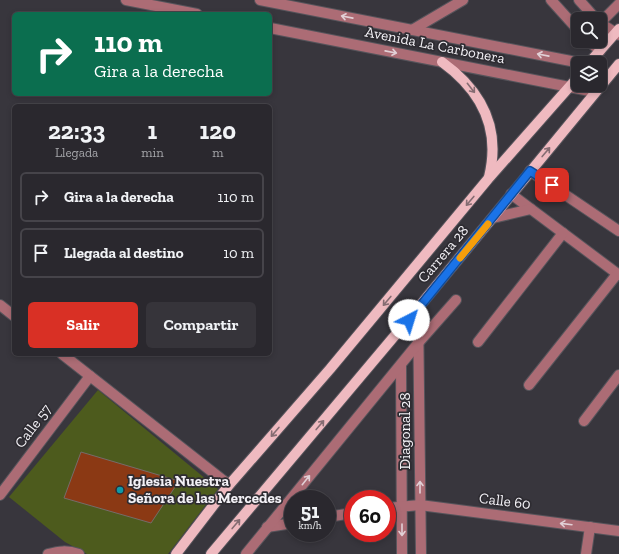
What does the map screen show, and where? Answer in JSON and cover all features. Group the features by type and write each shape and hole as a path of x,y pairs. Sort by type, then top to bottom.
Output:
{"main road":[{"path":"595,56 618,32"},
{"path":"442,62 471,87 483,106 489,120 493,150 488,180"},
{"name":"Carrera 28","path":"607,78 619,64"},
{"name":"Carrera 28","path":"176,554 229,485 330,369 488,180 569,87"},
{"name":"Carrera 28","path":"211,554 493,218 595,92"}],"street":[{"path":"126,0 187,12"},
{"name":"Avenida La Carbonera","path":"260,0 571,61"},
{"path":"412,30 463,0"},
{"path":"551,0 571,22"},
{"path":"579,0 590,12"},
{"path":"607,16 619,4"},
{"path":"607,26 618,32"},
{"name":"Avenida La Carbonera","path":"272,28 569,87"},
{"path":"597,48 600,51"},
{"path":"530,171 619,230"},
{"path":"512,194 618,274 529,385"},
{"path":"493,218 531,209"},
{"path":"478,342 563,233"},
{"path":"247,553 419,342 456,300"},
{"path":"0,305 12,314"},
{"name":"Diagonal 28","path":"418,308 421,554"},
{"path":"65,356 229,485"},
{"name":"Diagonal 28","path":"400,365 402,554"},
{"name":"Calle 57","path":"0,493 90,376"},
{"path":"584,421 619,376"},
{"name":"Calle 60","path":"396,506 420,505 619,531"},
{"path":"267,527 284,524"},
{"path":"586,554 590,527"},
{"path":"48,554 74,552"}],"green space":[{"path":"98,390 218,489 168,554 87,554 65,542 9,497"}],"building":[{"name":"Iglesia Nuestra Señora de las Mercedes","path":"81,452 179,481 151,523 64,498"}],"slow traffic":[{"path":"460,258 488,224"}],"place":[{"name":"Iglesia Nuestra Señora de las Mercedes","path":"120,490"}],"route":[{"path":"409,320 530,171 552,185"}]}
